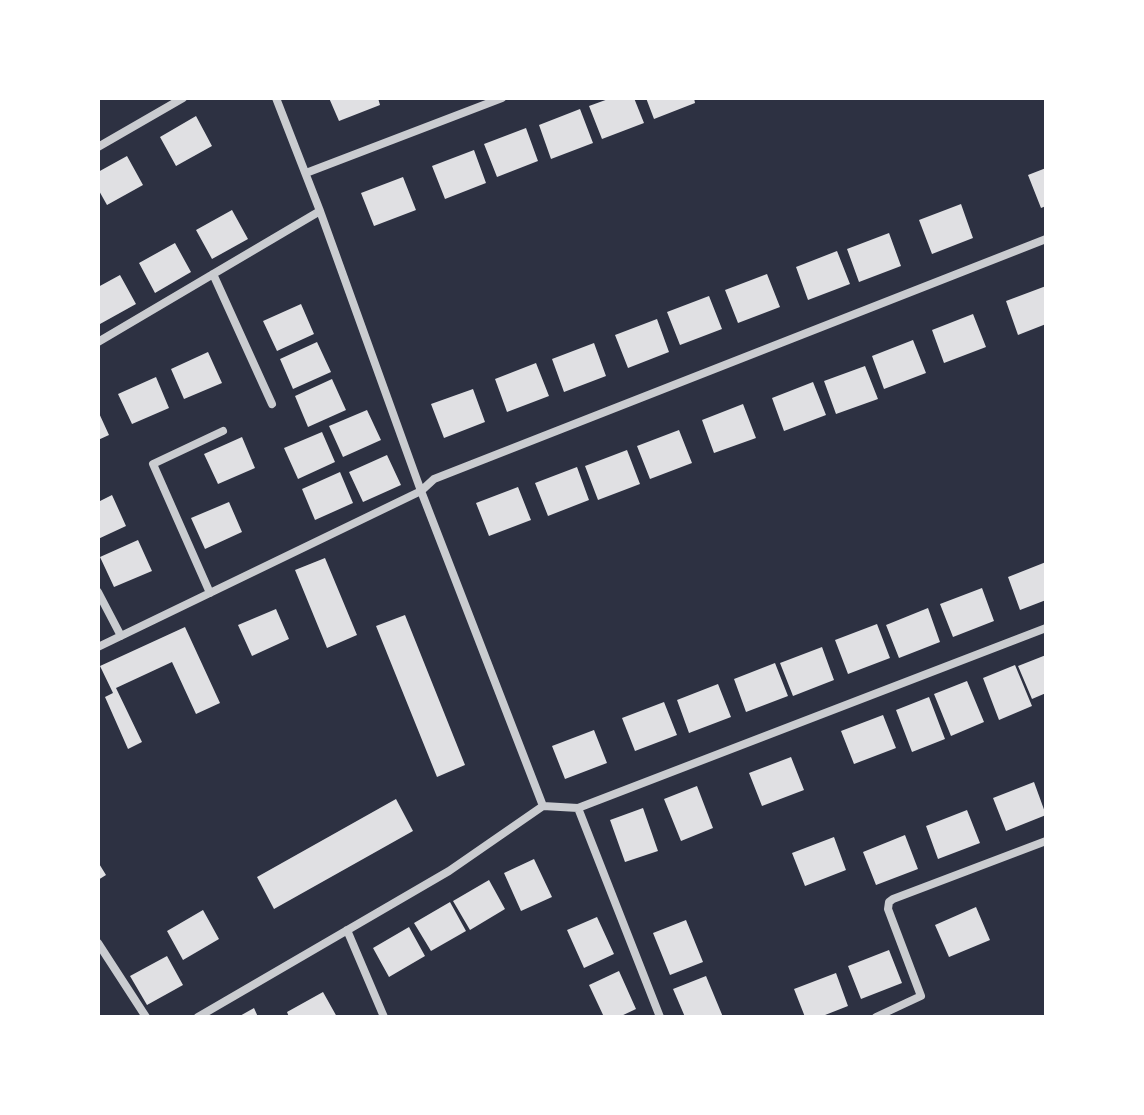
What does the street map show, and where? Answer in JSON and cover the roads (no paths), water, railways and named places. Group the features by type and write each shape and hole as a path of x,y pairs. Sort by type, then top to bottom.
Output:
{"street":[{"path":"98,147 183,98"},
{"path":"276,98 421,491 543,806"},
{"path":"306,173 502,98"},
{"path":"98,342 320,211"},
{"path":"98,647 421,491 434,479 1046,239"},
{"path":"213,274 272,404"},
{"path":"210,593 153,464 223,431"},
{"path":"98,592 121,636"},
{"path":"198,1017 449,871 543,806 578,808 1046,628"},
{"path":"578,808 660,1017"},
{"path":"876,1017 921,996 888,909 889,902 1046,841"},
{"path":"347,930 384,1017"},
{"path":"98,943 146,1017"}]}
